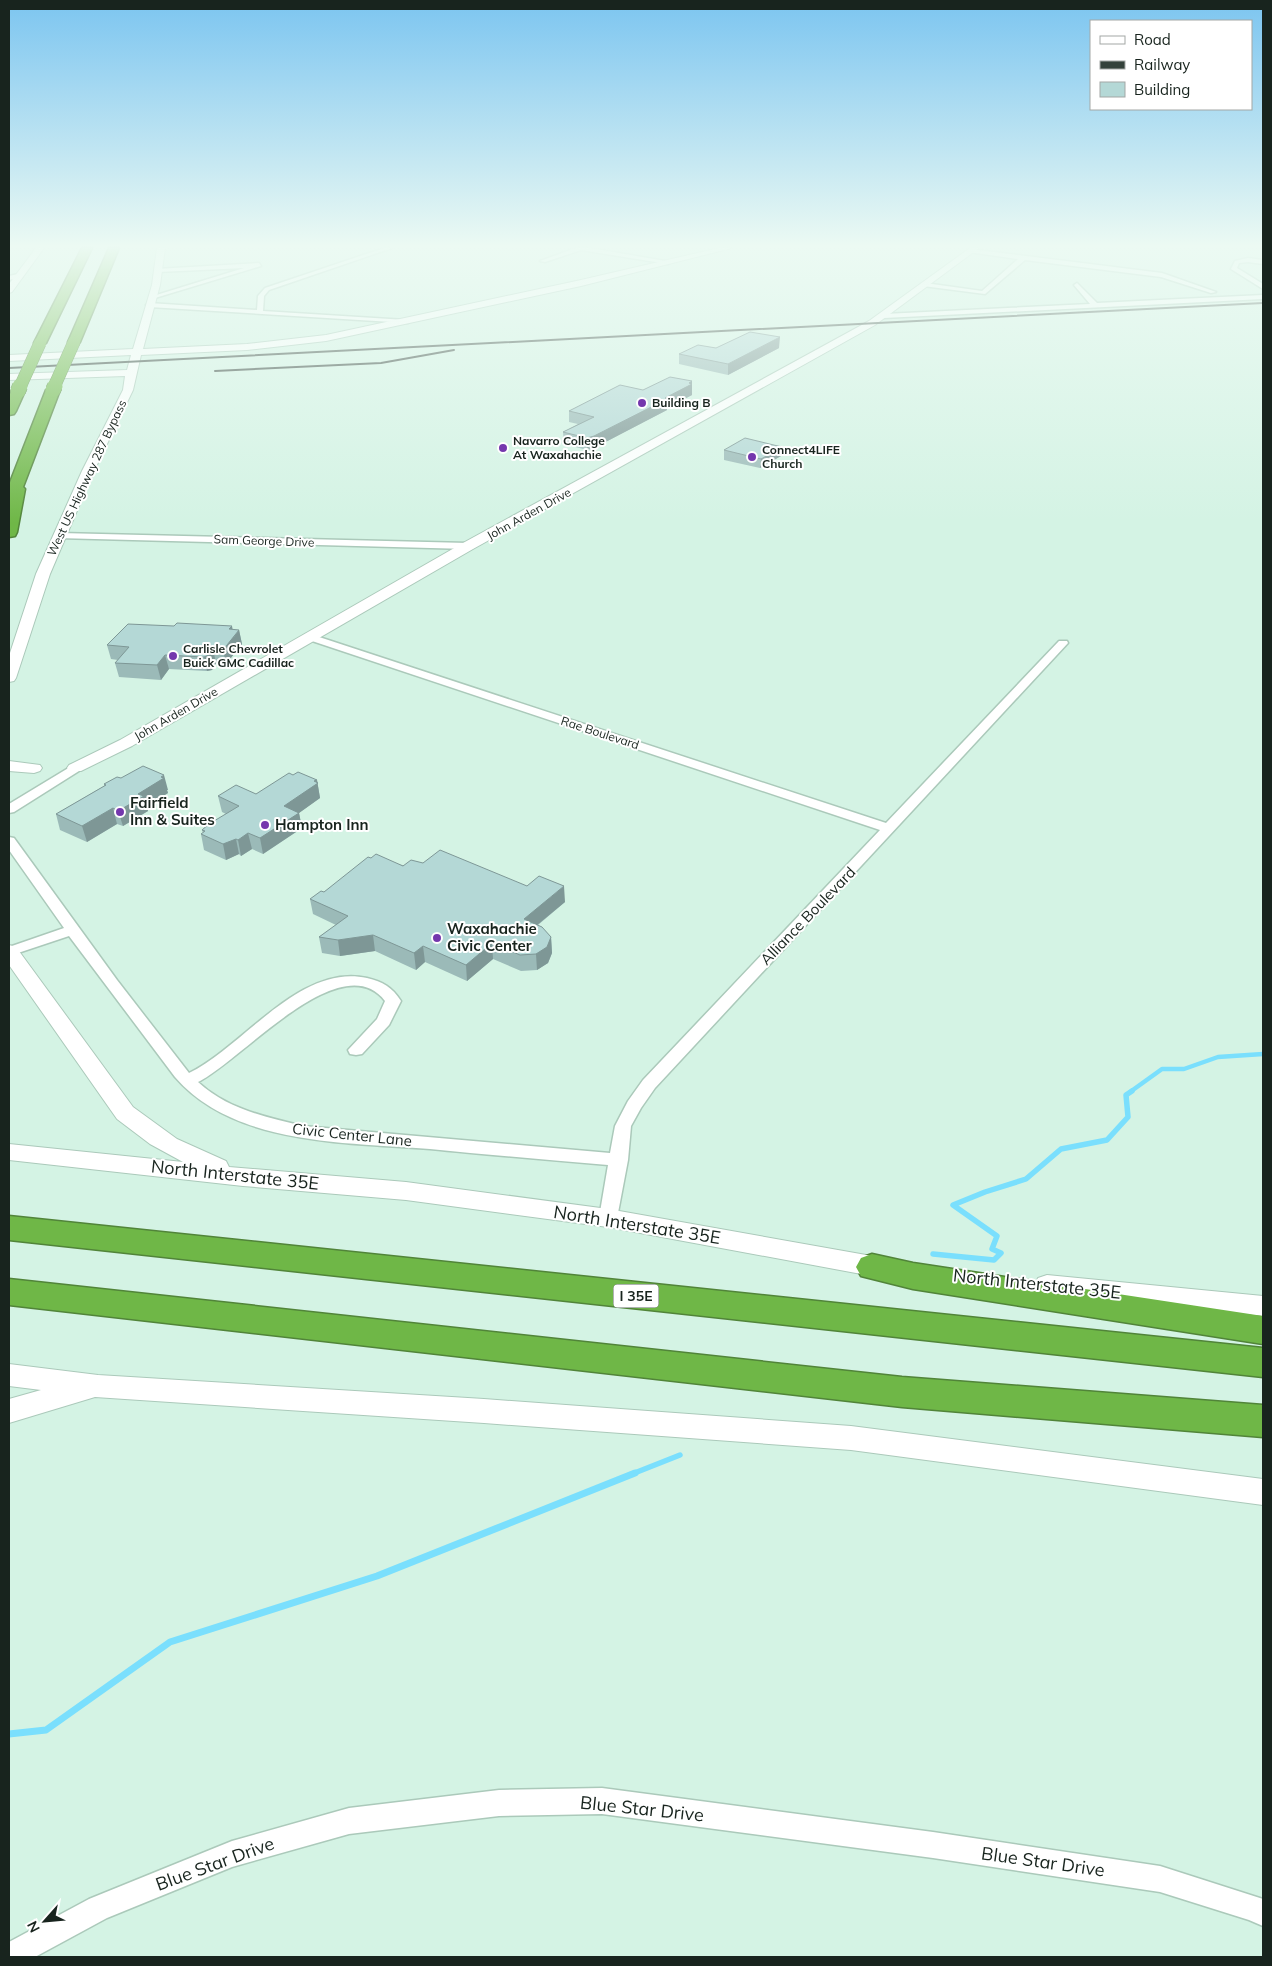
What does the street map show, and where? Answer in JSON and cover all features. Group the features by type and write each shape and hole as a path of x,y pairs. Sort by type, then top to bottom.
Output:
{"highway":[{"path":"9,411 42,340"},
{"path":"9,504 53,390 75,340"},
{"path":"9,532 19,476"},
{"name":"I 35E","path":"9,1228 1263,1364"},
{"path":"872,1267 922,1278 1263,1330"},
{"path":"9,1292 902,1392 1263,1421"}],"main road":[{"name":"West US Highway 287 Bypass","path":"9,678 42,574 88,471 128,390 140,340"},
{"path":"9,358 247,347 315,340"},
{"name":"John Arden Drive","path":"75,768 118,747 468,546 841,340"},
{"path":"9,377 131,373"},
{"path":"9,766 34,768"},
{"path":"9,952 125,1113 166,1146 243,1176"},
{"name":"North Interstate 35E","path":"9,1152 243,1176 406,1190 608,1218 872,1267 1263,1306"},
{"path":"9,1375 98,1386 484,1411 851,1438 1263,1492"},
{"path":"9,1410 98,1386"}],"street":[{"name":"Sam George Drive","path":"60,536 468,546"},
{"name":"Rae Boulevard","path":"310,637 890,829"},
{"name":"Alliance Boulevard","path":"608,1218 623,1126 634,1105 649,1084 1063,643"},
{"path":"9,809 75,768"},
{"name":"Civic Center Lane","path":"9,840 121,996 187,1080 204,1095 226,1109 262,1123 303,1132 618,1160"},
{"path":"9,952 73,930"},
{"path":"187,1080 210,1069 303,998 332,984 357,980 379,985 393,1001 384,1021 356,1050"},
{"name":"Blue Star Drive","path":"9,1957 98,1908 232,1854 349,1821 499,1803 602,1801 933,1845 1160,1879 1254,1908 1263,1913"}],"building":[{"path":"734,340 775,340 728,364 679,354 698,345 716,348"},
{"path":"670,377 692,381 689,383 692,384 665,398 667,399 594,436 587,438 563,432 594,417 569,411 620,385 643,390"},
{"path":"745,438 782,447 761,459 724,450"},
{"path":"177,623 232,626 229,629 239,630 223,650 213,649 209,655 204,657 165,655 157,665 115,663 129,647 107,645 128,624 174,626"},
{"path":"143,766 164,775 161,777 164,778 138,794 144,796 118,811 113,808 82,826 56,814 106,785 104,784 117,777 121,778"},
{"path":"298,772 317,780 314,781 318,783 284,806 299,813 260,838 248,833 238,840 223,844 201,834 205,831 202,830 209,824 239,806 218,796 236,785 256,794 289,773 293,775"},
{"name":"Waxahachie Civic Center","path":"440,850 527,886 539,876 564,886 524,919 542,927 551,937 547,947 536,954 520,955 492,943 466,965 423,946 414,953 373,935 338,940 319,937 348,916 310,899 321,891 324,892 368,857 371,858 376,854 403,866 411,860 423,863"}],"waterway":[{"path":"1130,1092 1162,1069 1184,1069 1218,1057 1263,1054"},
{"path":"933,1254 994,1260 1001,1253 992,1249 997,1236 953,1205 985,1192 1026,1179 1061,1149 1107,1140 1128,1117 1126,1095 1132,1091"},
{"path":"632,1474 680,1455"},
{"path":"9,1734 46,1730 170,1642 377,1576 635,1473"}],"railway":[{"path":"9,368 554,340"},
{"path":"215,371 381,363 454,350"}],"place":[{"name":"Building B","path":"642,403"},
{"name":"Navarro College At Waxahachie","path":"503,448"},
{"name":"Connect4LIFE Church","path":"752,457"},
{"name":"Carlisle Chevrolet Buick GMC Cadillac","path":"173,656"},
{"name":"Fairfield Inn & Suites","path":"120,812"},
{"name":"Hampton Inn","path":"265,825"},
{"name":"Waxahachie Civic Center","path":"437,938"}]}
